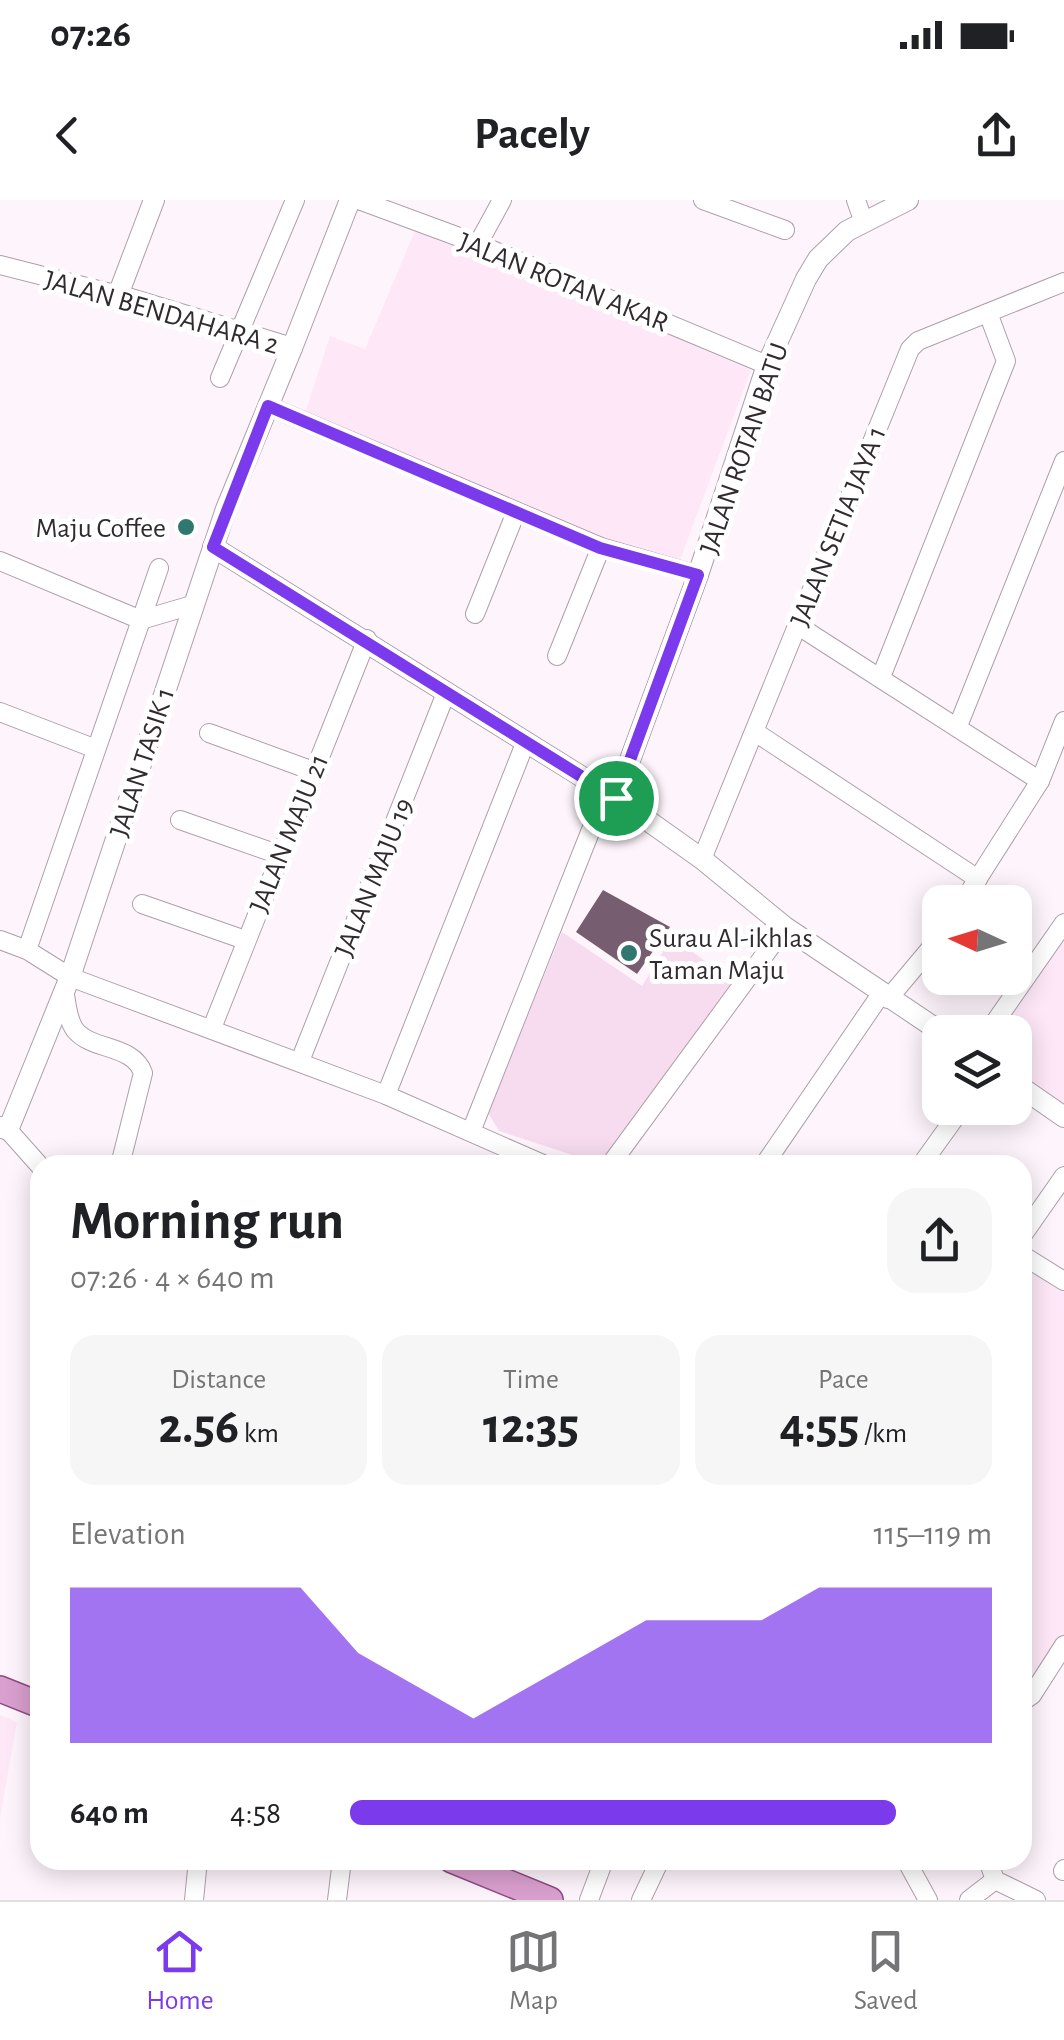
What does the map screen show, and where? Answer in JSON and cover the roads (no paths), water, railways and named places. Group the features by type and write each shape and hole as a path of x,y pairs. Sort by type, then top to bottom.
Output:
{"main road":[{"path":"0,1690 30,1701"},
{"path":"476,1870 550,1900"}],"street":[{"path":"118,294 154,200"},
{"path":"220,378 295,200"},
{"path":"292,348 350,200"},
{"name":"JALAN ROTAN AKAR","path":"359,200 478,244 767,366"},
{"path":"478,244 502,200"},
{"path":"703,200 784,230"},
{"name":"JALAN ROTAN BATU","path":"611,795 698,575 767,366 818,259 860,210 908,200"},
{"name":"JALAN BENDAHARA 2","path":"0,265 118,294 292,348 213,547"},
{"name":"JALAN SETIA JAYA 1","path":"702,860 910,349 918,341 1064,282"},
{"path":"881,677 1006,361 988,313"},
{"path":"268,406 600,548 698,575"},
{"path":"958,726 1064,461"},
{"path":"475,614 516,512"},
{"path":"213,547 367,639 611,795 702,860 785,927 922,1021"},
{"name":"JALAN TASIK 1","path":"4,1128 67,983 213,547"},
{"path":"557,656 600,548"},
{"path":"0,561 141,620 192,605"},
{"path":"27,950 160,568"},
{"path":"797,625 1040,781"},
{"name":"JALAN MAJU 21","path":"212,1028 367,639"},
{"name":"JALAN MAJU 19","path":"300,1061 446,692"},
{"path":"0,712 96,749"},
{"path":"974,885 1040,781 1064,721"},
{"path":"755,732 978,879"},
{"path":"209,733 313,770"},
{"path":"386,1095 526,741"},
{"path":"472,1130 611,795"},
{"path":"180,820 280,855"},
{"path":"142,904 245,940"},
{"path":"617,1155 785,927"},
{"path":"1000,1015 1062,930"},
{"path":"0,940 27,950 67,983 212,1028 300,1061 524,1155"},
{"path":"771,1155 884,997 922,956"},
{"path":"67,983 69,1020 77,1034 134,1058 143,1073 122,1155"},
{"path":"1032,1095 1064,1117"},
{"path":"928,1155 950,1125"},
{"path":"4,1128 30,1155"},
{"path":"1032,1222 1064,1176"},
{"path":"1032,1261 1064,1282"},
{"path":"1032,1695 1064,1645"},
{"path":"194,1900 197,1870"},
{"path":"337,1900 341,1870"},
{"path":"589,1900 600,1870"},
{"path":"641,1900 655,1870"},
{"path":"912,1870 928,1900"},
{"path":"992,1870 995,1880 1036,1900"},
{"path":"969,1900 995,1880"}],"place":[{"name":"Maju Coffee","path":"186,527"},
{"name":"Surau Al-ikhlas Taman Maju","path":"629,953"}]}
